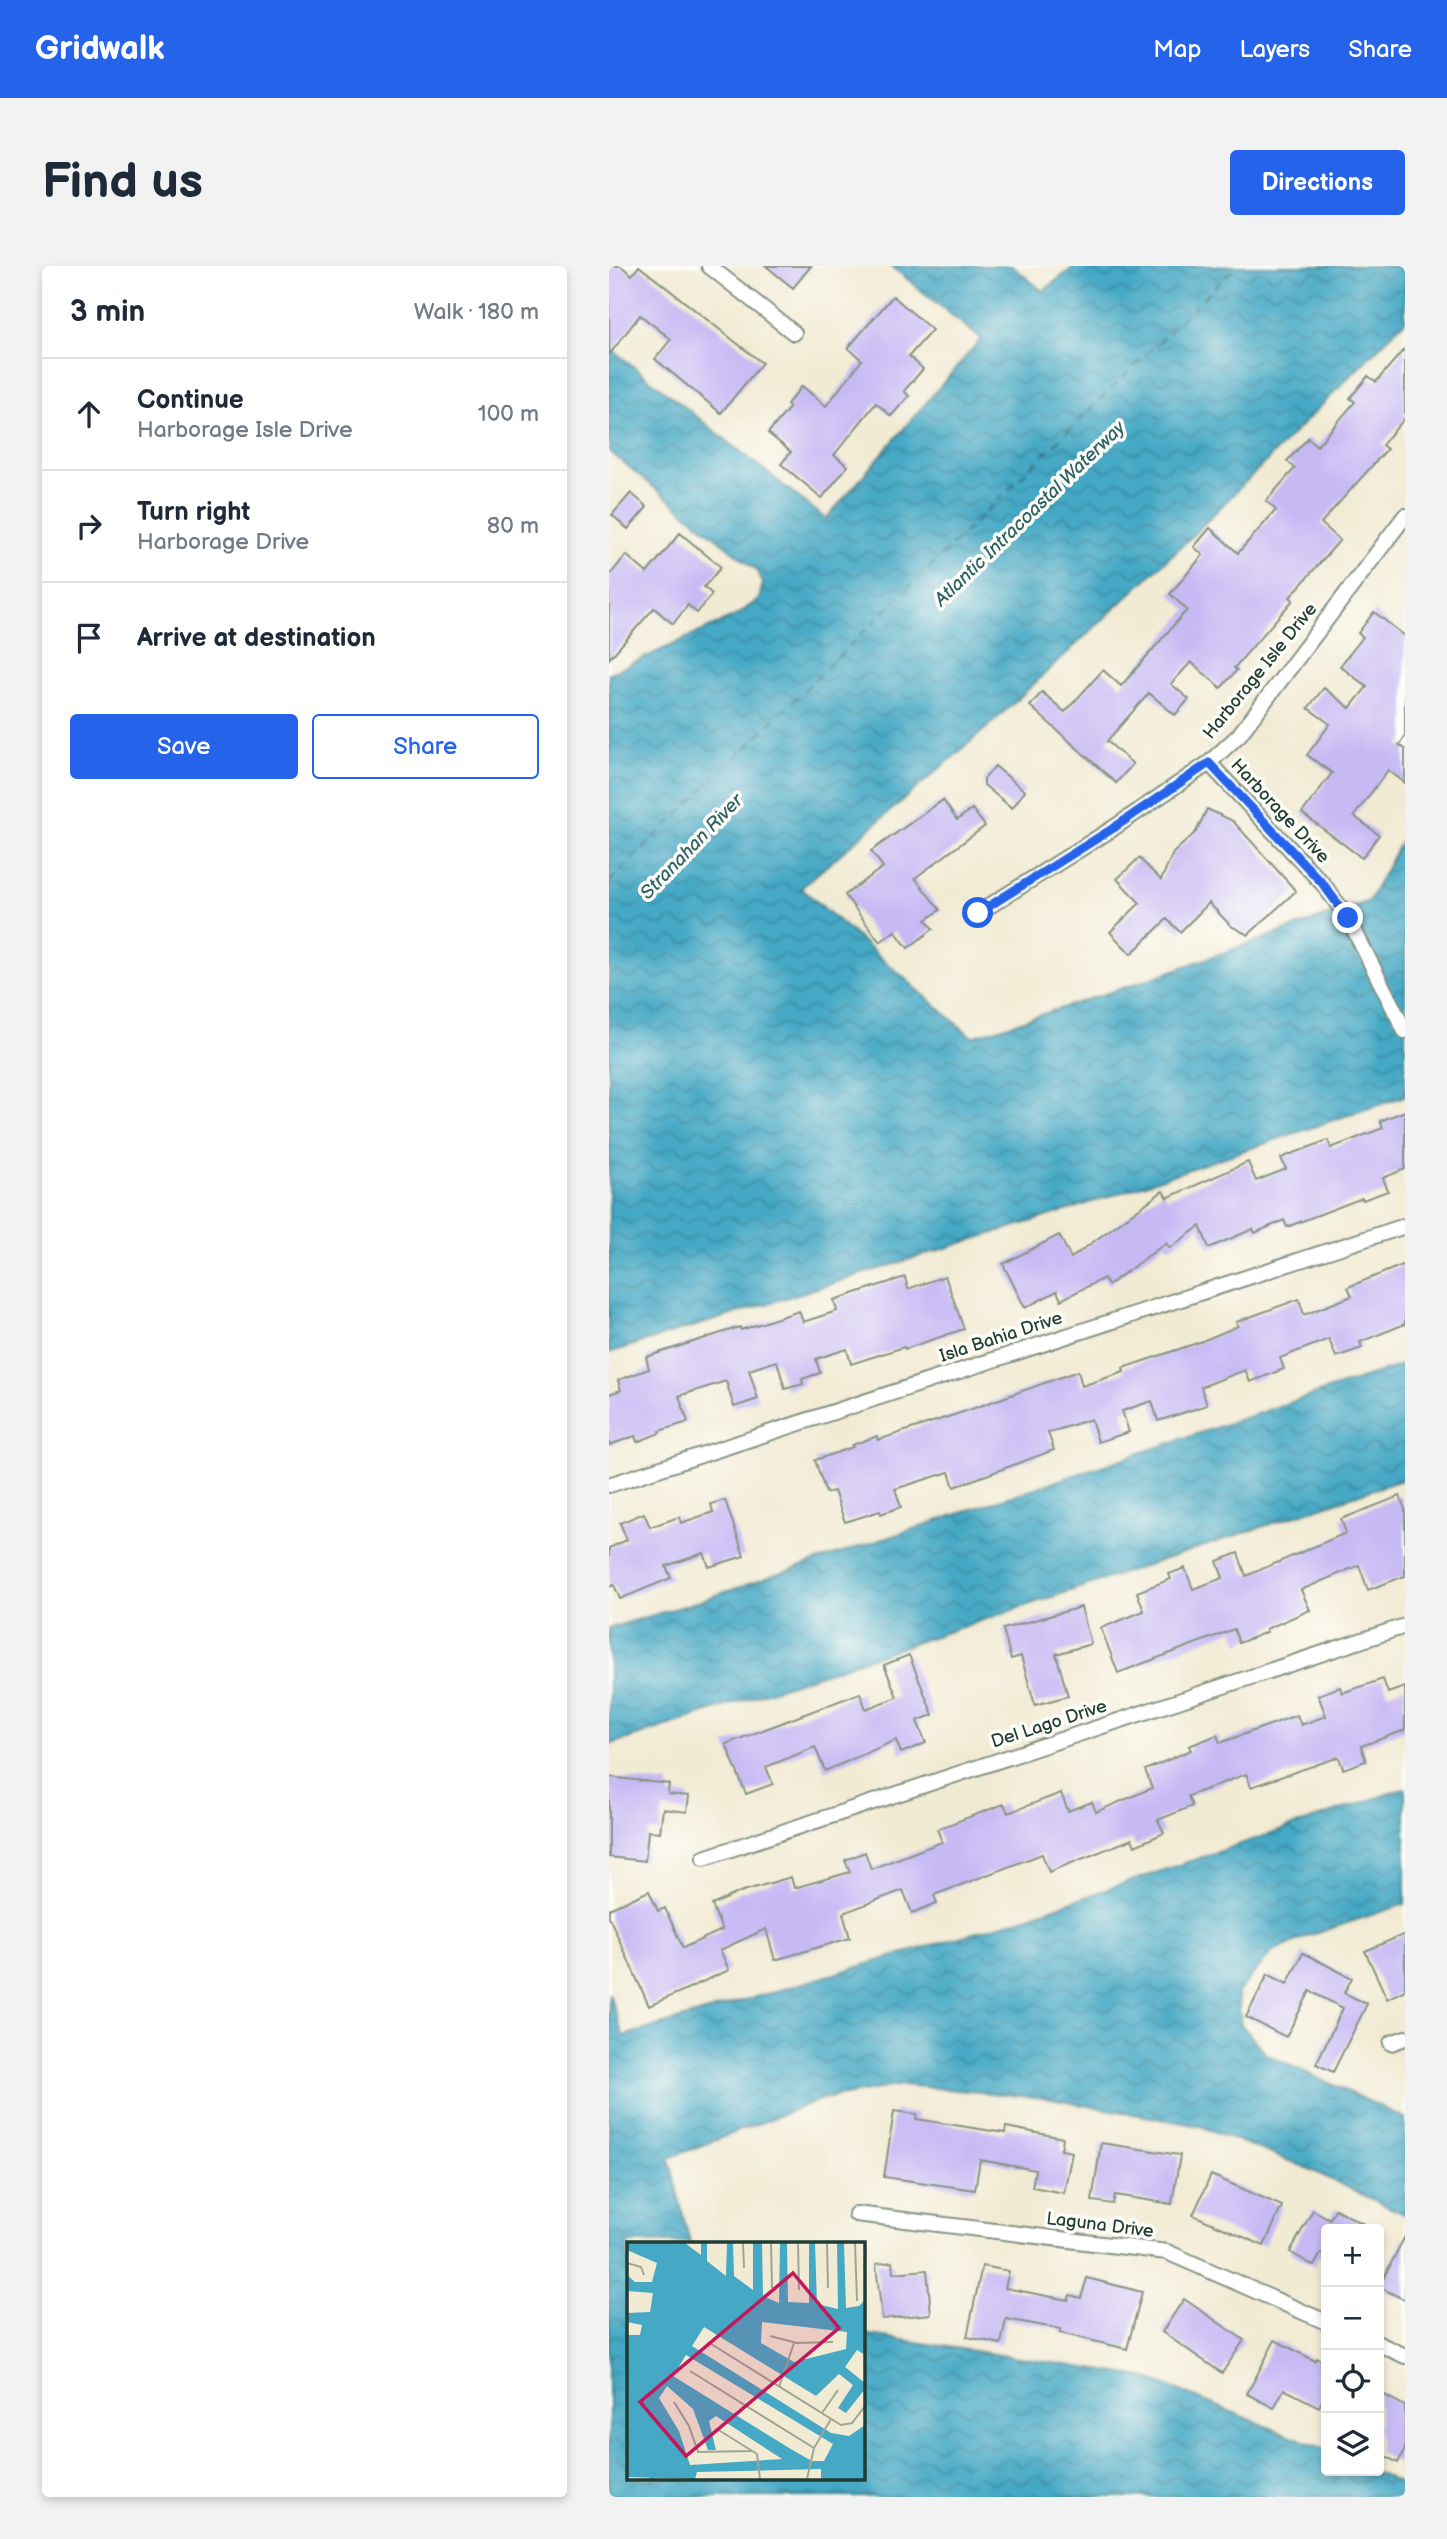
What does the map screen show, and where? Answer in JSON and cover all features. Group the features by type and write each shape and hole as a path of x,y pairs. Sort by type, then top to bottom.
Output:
{"street":[{"path":"709,266 794,333"},
{"name":"Harborage Isle Drive","path":"978,913 1112,829 1209,763 1239,735 1405,516"},
{"name":"Harborage Drive","path":"1209,763 1323,884 1348,918 1405,1031"},
{"name":"Isla Bahia Drive","path":"609,1485 1405,1226"},
{"name":"Del Lago Drive","path":"704,1858 1405,1626"},
{"path":"1391,2043 1405,2038"},
{"name":"Laguna Drive","path":"856,2214 1167,2252 1321,2320"},
{"path":"1384,2346 1405,2356"}],"water":[{"path":"891,266 1012,266 1043,291 1075,266 1405,266 1405,321 1187,541 990,725 801,888 972,1037 1135,984 1369,901 1405,833 1405,1096 1075,1208 609,1353 609,674 737,615 759,599 763,583 756,570 609,451 609,347 826,519 981,339"},
{"path":"1405,1364 1405,1479 609,1745 609,1628 680,1607"},
{"path":"1405,1788 1405,1904 1305,1937 1271,1953 1238,1992 1241,2024 1266,2054 1405,2118 1405,2215 1307,2168 1200,2126 1045,2098 902,2085 822,2099 669,2158 690,2242 627,2242 627,2480 865,2480 865,2334 1144,2377 1321,2448 1321,2476 1383,2476 1405,2486 1405,2497 609,2497 609,1993 623,2036 1017,1920"}],"building":[{"path":"609,266 621,266 632,275 639,266 762,363 721,413 655,359 671,339 640,315 609,355"},
{"path":"766,266 811,266 793,288"},
{"path":"893,296 932,330 909,356 923,369 904,391 909,396 891,416 876,403 834,455 848,466 822,498 781,464 791,452 768,433 790,407 787,404 802,386 826,406 862,360 848,348"},
{"path":"1405,348 1405,418 1382,445 1387,449 1321,523 1340,540 1290,597 1293,600 1234,668 1237,670 1221,688 1191,662 1171,684 1189,699 1175,715 1149,693 1107,741 1133,764 1116,783 1030,706 1042,692 1065,712 1103,670 1121,686 1187,610 1170,594 1203,555 1194,547 1210,528 1238,553 1276,510 1266,501 1295,468 1287,461 1308,438 1317,446 1355,402 1350,398 1368,376 1376,382"},
{"path":"631,493 647,507 628,529 612,515"},
{"path":"680,533 721,567 704,587 712,594 697,613 688,605 673,624 654,608 609,659 609,576 626,555 647,573"},
{"path":"1374,612 1405,636 1405,737 1399,745 1405,749 1405,783 1388,770 1354,816 1379,835 1362,858 1302,813 1332,773 1307,755 1330,724 1308,708 1324,688 1350,708 1367,687 1340,666 1363,637 1358,633"},
{"path":"995,766 1025,791 1012,808 984,785 984,779"},
{"path":"943,800 957,820 972,809 985,826 915,878 940,910 926,920 933,929 908,948 895,931 880,942 845,895 883,867 871,851"},
{"path":"1207,809 1233,821 1296,891 1248,935 1231,926 1209,903 1180,932 1167,919 1131,954 1110,932 1140,903 1117,879 1139,858 1161,880 1173,853 1196,832"},
{"path":"1405,1111 1405,1169 1383,1178 1388,1191 1363,1200 1362,1198 1287,1227 1284,1220 1255,1233 1253,1229 1209,1248 1200,1226 1170,1248 1166,1243 1108,1285 1104,1278 1061,1300 1057,1291 1025,1308 1003,1264 1059,1235 1071,1258 1163,1191 1167,1198 1248,1162 1256,1181 1286,1169 1281,1158 1328,1140 1331,1148 1383,1128 1380,1121"},
{"path":"1405,1264 1405,1324 1360,1342 1362,1348 1336,1357 1329,1339 1280,1358 1284,1369 1250,1382 1245,1370 1201,1387 1207,1405 1158,1421 1152,1401 1122,1411 1129,1432 1098,1442 1091,1419 1048,1433 1054,1450 954,1487 949,1472 895,1489 901,1507 881,1514 880,1511 845,1522 834,1491 826,1493 815,1460 853,1447 852,1445 877,1436 878,1440 1078,1371 1082,1386 1124,1372 1123,1368 1200,1342 1238,1326 1236,1322 1299,1299 1304,1315 1352,1296 1348,1287"},
{"path":"945,1276 964,1329 851,1364 847,1349 816,1359 820,1373 802,1379 803,1384 785,1389 777,1361 749,1370 758,1399 734,1407 726,1381 679,1396 688,1422 659,1431 660,1433 637,1442 635,1436 609,1445 609,1394 621,1390 618,1380 649,1369 646,1357 799,1311 803,1322 837,1311 834,1300 905,1277 908,1289"},
{"path":"1400,1496 1405,1509 1405,1576 1368,1590 1359,1565 1301,1590 1310,1610 1266,1629 1267,1632 1239,1643 1234,1629 1118,1673 1101,1628 1144,1611 1137,1592 1171,1579 1169,1574 1185,1568 1193,1589 1223,1578 1217,1561 1238,1553 1246,1576 1346,1533 1341,1519"},
{"path":"725,1500 744,1556 709,1567 704,1553 666,1566 671,1578 620,1599 614,1585 609,1587 609,1548 627,1540 620,1523 644,1513 650,1527 679,1517 681,1523 713,1512 711,1504"},
{"path":"1081,1607 1091,1644 1056,1654 1068,1696 1035,1705 1021,1656 1011,1659 1003,1629"},
{"path":"909,1655 933,1715 917,1721 926,1743 901,1753 896,1740 825,1771 815,1747 766,1767 773,1784 746,1794 726,1744 860,1693 866,1709 897,1697 884,1665"},
{"path":"1383,1679 1388,1693 1405,1687 1405,1730 1361,1746 1366,1761 1343,1769 1339,1757 1251,1787 1246,1774 1188,1796 1192,1806 1158,1820 1164,1833 1135,1846 1132,1839 1049,1872 1042,1854 934,1895 937,1903 912,1913 903,1890 843,1913 850,1938 775,1960 766,1929 720,1950 729,1970 649,2006 609,1917 609,1909 649,1891 658,1911 665,1908 683,1948 722,1930 712,1905 740,1892 791,1877 794,1888 850,1872 845,1860 865,1852 871,1869 942,1842 937,1829 1004,1804 1008,1813 1061,1793 1068,1811 1092,1802 1096,1812 1152,1788 1145,1770 1191,1750 1189,1746 1217,1735 1220,1743 1297,1715 1301,1725 1326,1716 1318,1695 1340,1687 1342,1693"},
{"path":"609,1777 669,1784 668,1794 689,1796 687,1812 663,1809 660,1832 648,1831 645,1861 609,1857"},
{"path":"1405,1934 1405,1990 1387,1999 1365,1951"},
{"path":"1303,1953 1352,1978 1344,1993 1367,2004 1333,2072 1316,2064 1343,2008 1310,1991 1286,2037 1246,2017 1268,1974 1287,1984"},
{"path":"894,2111 917,2114 916,2119 1005,2133 1006,2127 1063,2138 1061,2150 1072,2152 1064,2193 1032,2187 1035,2170 980,2160 975,2190 884,2177"},
{"path":"1101,2143 1180,2155 1172,2204 1115,2195 1113,2204 1092,2201"},
{"path":"1211,2175 1282,2206 1264,2246 1193,2215"},
{"path":"1335,2209 1364,2224 1321,2224 1321,2253 1314,2266 1290,2252 1313,2210 1330,2219"},
{"path":"1405,2236 1405,2300 1384,2290 1384,2277"},
{"path":"892,2262 893,2273 927,2270 931,2314 882,2319 876,2264"},
{"path":"982,2266 1009,2271 1005,2288 1068,2300 1070,2295 1081,2298 1087,2278 1142,2292 1127,2349 1060,2333 1061,2329 1006,2319 1001,2344 967,2337"},
{"path":"1184,2299 1244,2340 1222,2373 1162,2332"},
{"path":"1275,2340 1315,2361 1317,2358 1321,2360 1319,2407 1284,2389 1274,2408 1247,2394"},
{"path":"1384,2395 1405,2406 1405,2449 1398,2463 1384,2456"}],"ferry route":[{"path":"609,882 1236,266"}],"route":[{"path":"978,913 1112,829 1209,763 1323,884 1348,918"}],"water label":[{"name":"Atlantic Intracoastal Waterway","path":"1030,514"},
{"name":"Stranahan River","path":"692,847"}]}
